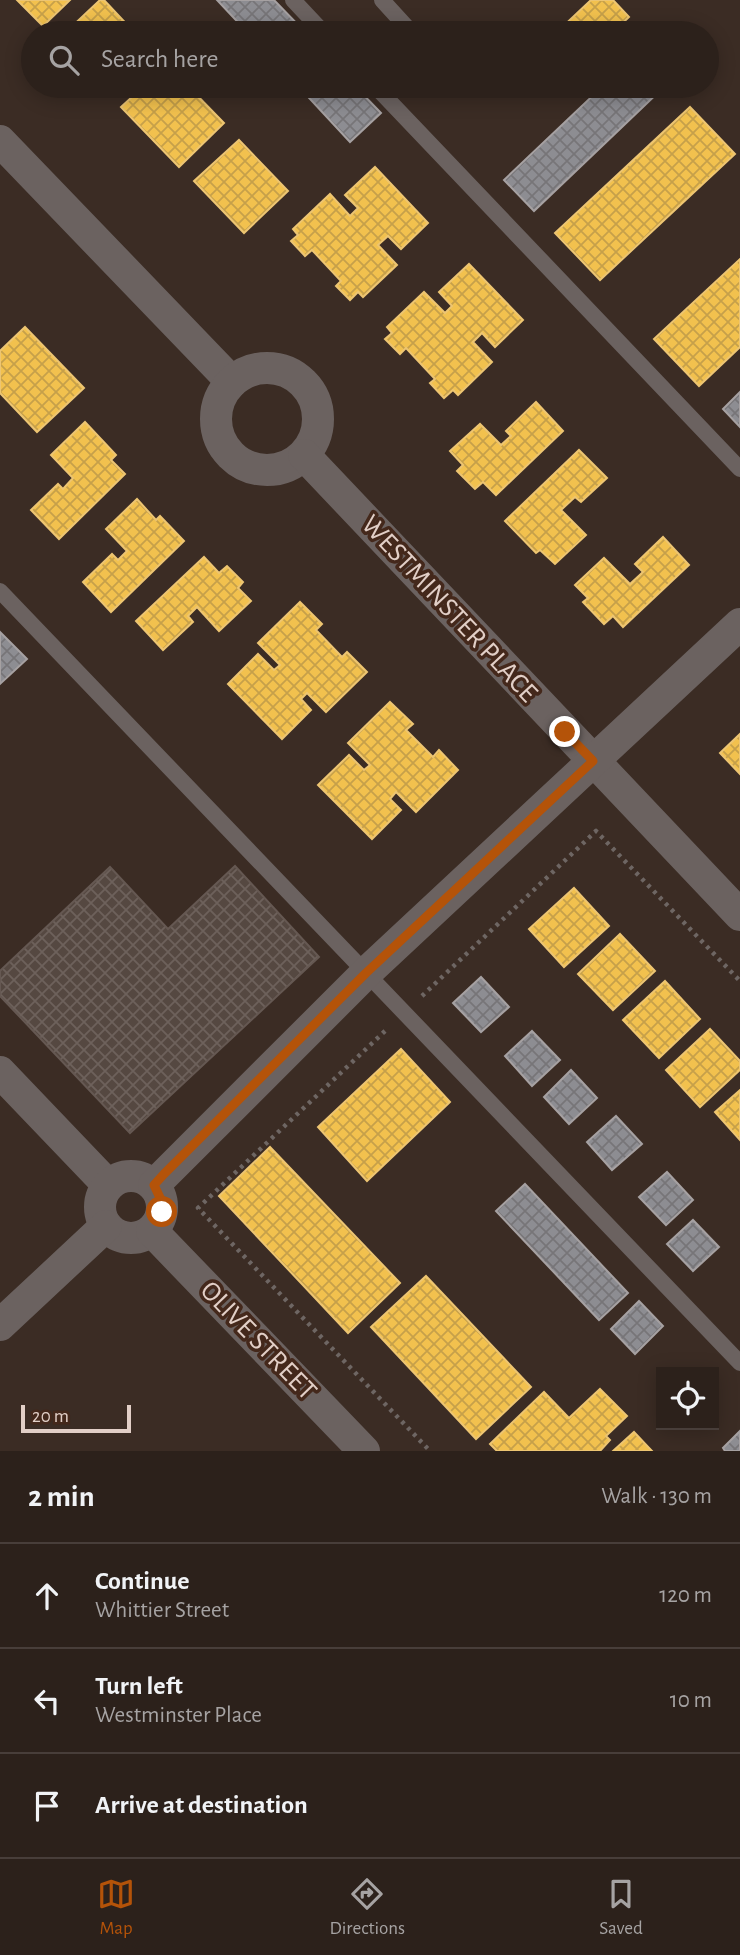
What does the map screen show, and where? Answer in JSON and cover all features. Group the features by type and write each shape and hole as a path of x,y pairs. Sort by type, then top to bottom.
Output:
{"street":[{"path":"0,141 232,382"},
{"path":"269,369 285,372 300,380 312,394 318,416 314,442 304,455 290,465 274,470 257,469 241,463 228,453 216,422 222,394 232,382 252,371 269,369"},
{"name":"WESTMINSTER PLACE","path":"304,455 740,915"},
{"path":"154,1185 366,973 740,624"},
{"path":"0,1072 108,1185"},
{"path":"132,1176 141,1177 154,1185 162,1202 162,1212 152,1231 135,1238 124,1237 106,1226 100,1205 108,1185 116,1179 132,1176"},
{"path":"0,1325 106,1226"},
{"name":"OLIVE STREET","path":"152,1231 363,1451"}],"lane":[{"path":"293,0 313,21"},
{"path":"382,0 401,21"},
{"path":"385,98 740,469"},
{"path":"0,591 740,1363"}],"path":[{"path":"430,1451 198,1208 596,831 740,981"}],"building: Homes":[{"path":"17,0 70,0 48,21 38,21"},
{"path":"100,0 104,0 124,21 78,21"},
{"path":"591,0 613,0 629,17 625,21 569,21"},
{"path":"131,98 200,98 224,123 179,167 121,107"},
{"path":"690,107 735,154 600,280 555,233"},
{"path":"239,140 288,191 244,233 194,181"},
{"path":"375,167 428,223 401,249 388,236 378,245 397,265 363,297 358,292 350,300 336,286 341,281 312,250 305,256 291,241 298,235 293,229 330,194 350,216 358,208 345,195"},
{"path":"740,259 740,347 699,386 654,339"},
{"path":"469,264 523,320 495,347 482,333 473,342 492,362 458,395 453,390 444,398 430,383 435,379 406,348 400,354 385,339 392,333 387,327 424,292 445,313 452,306 439,292"},
{"path":"25,327 84,388 37,432 0,393 0,351"},
{"path":"536,402 563,431 496,495 483,482 475,489 457,471 463,465 450,451 480,424 501,445 511,436 506,431"},
{"path":"85,422 116,455 111,460 125,474 59,539 31,510 58,484 63,489 73,478 51,455"},
{"path":"579,450 607,478 581,502 575,497 561,510 586,535 555,564 540,550 536,553 505,521"},
{"path":"137,499 156,520 160,516 184,541 111,612 83,582 112,554 118,560 127,551 106,529"},
{"path":"663,537 689,565 623,627 613,616 604,624 583,602 588,598 575,585 604,558 630,584 643,572 635,564"},
{"path":"204,557 219,573 227,566 243,582 238,588 251,601 219,631 197,607 188,616 193,622 163,650 136,621"},
{"path":"300,602 322,624 316,630 342,657 347,652 367,672 326,712 307,693 301,699 311,710 282,739 228,684 258,654 274,670 280,665 258,643"},
{"path":"390,702 413,724 406,730 433,757 439,750 458,770 416,812 396,792 390,799 401,810 372,839 318,785 349,755 364,770 370,765 348,743"},
{"path":"740,734 740,774 720,753"},
{"path":"574,888 609,926 564,967 529,929"},
{"path":"620,934 655,971 613,1010 578,974"},
{"path":"665,981 700,1019 659,1058 623,1020"},
{"path":"710,1029 740,1061 740,1070 700,1107 666,1070"},
{"path":"401,1049 450,1102 367,1181 318,1127"},
{"path":"740,1090 740,1140 715,1112"},
{"path":"270,1147 400,1283 348,1333 219,1196"},
{"path":"426,1276 531,1387 476,1439 371,1327"},
{"path":"600,1389 627,1416 606,1436 610,1440 600,1451 497,1451 490,1444 544,1392 569,1418"},
{"path":"634,1432 652,1451 613,1451"}],"building: Industry":[{"path":"217,0 274,0 294,21 237,21"},
{"path":"309,98 367,98 381,113 350,142"},
{"path":"590,98 652,98 534,211 504,180"},
{"path":"740,392 740,427 723,409"},
{"path":"0,632 27,659 0,684"},
{"path":"481,977 509,1007 481,1032 453,1003"},
{"path":"532,1031 560,1060 532,1086 505,1056"},
{"path":"571,1070 597,1098 569,1124 544,1097"},
{"path":"616,1116 642,1144 612,1170 587,1142"},
{"path":"667,1172 693,1200 666,1225 639,1197"},
{"path":"525,1184 628,1293 599,1320 496,1211"},
{"path":"693,1220 719,1247 693,1271 667,1244"},
{"path":"639,1301 663,1326 635,1354 611,1329"},
{"path":"740,1431 740,1451 725,1451 723,1448"}],"building: Other":[{"path":"235,866 319,957 130,1133 0,996 0,971 110,867 168,929"}],"route":[{"path":"162,1212 162,1202 154,1185 164,1174 366,973 593,761 565,732"}]}
